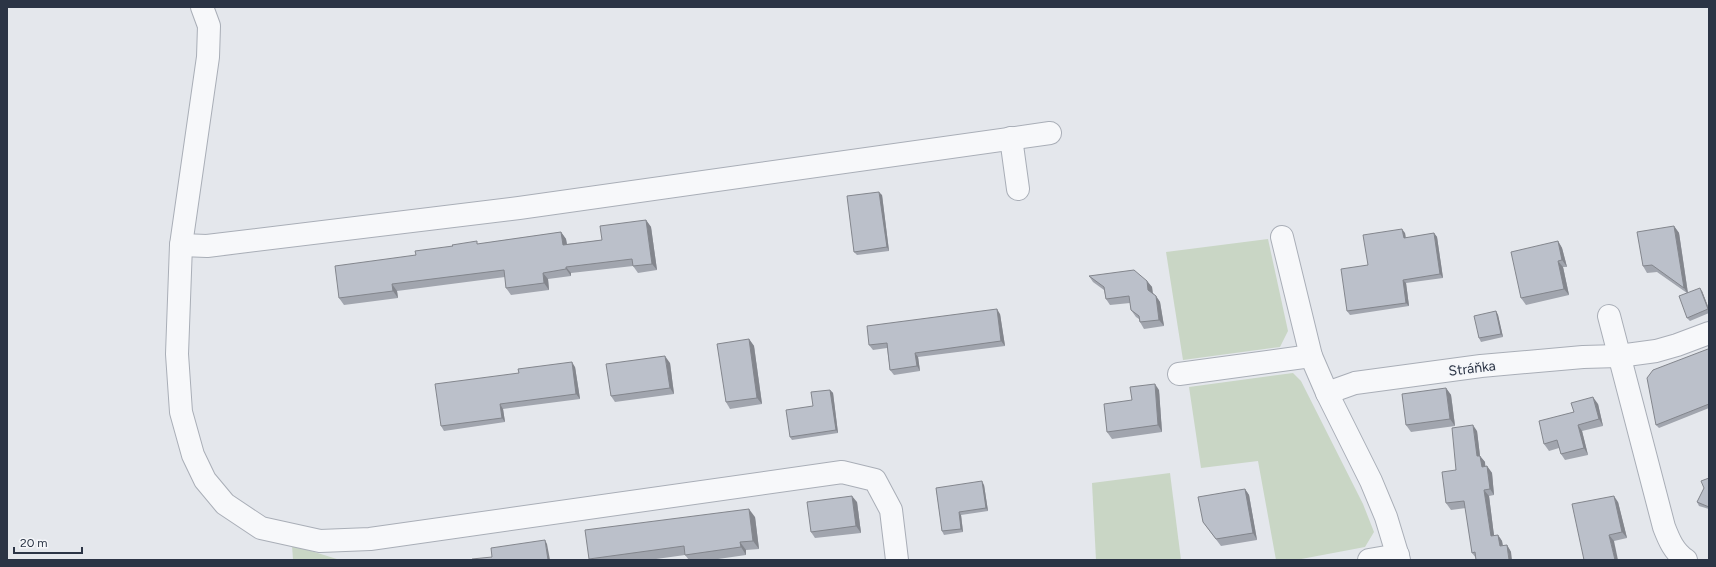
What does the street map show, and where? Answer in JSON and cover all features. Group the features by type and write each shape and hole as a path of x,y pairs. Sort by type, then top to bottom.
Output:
{"street":[{"path":"202,7 209,26 208,57 181,245 176,354 181,412 193,455 205,480 225,504 261,528 320,542 370,539 842,472 875,480 891,510 897,560"},
{"path":"181,245 207,246 519,208 1050,133"},
{"path":"1011,138 1018,189"},
{"path":"1282,237 1311,356 1327,393 1371,481 1386,517 1399,558 1369,560"},
{"path":"1609,316 1664,527 1669,541 1676,551 1686,560"},
{"name":"Stráňka","path":"1327,393 1355,383 1481,366 1583,357 1619,356 1656,351 1709,333"},
{"path":"1179,374 1311,356"}],"green space":[{"path":"1268,239 1288,331 1280,347 1183,360 1166,252"},
{"path":"1293,373 1301,381 1363,504 1374,532 1365,547 1296,560 1276,560 1258,461 1201,468 1189,387"},
{"path":"1170,473 1181,560 1096,560 1092,483"},
{"path":"292,545 340,560 293,560"}],"building":[{"path":"879,192 887,247 854,252 847,196"},
{"path":"646,220 652,264 633,266 632,259 566,267 566,269 543,273 544,283 506,288 504,270 392,284 393,291 339,298 335,266 416,255 415,251 477,241 477,244 561,232 563,245 602,240 600,226"},
{"path":"1674,226 1684,288 1652,265 1643,266 1637,232"},
{"path":"1402,229 1404,238 1434,233 1440,274 1403,280 1406,303 1347,311 1341,269 1368,265 1363,235"},
{"path":"1558,241 1562,260 1558,261 1564,289 1521,298 1511,252"},
{"path":"1134,270 1147,281 1148,290 1156,296 1159,320 1140,322 1139,316 1131,310 1129,296 1106,299 1104,287 1089,276"},
{"path":"1700,288 1708,309 1687,318 1679,296"},
{"path":"997,309 1001,341 915,353 917,366 890,370 887,343 869,345 867,326"},
{"path":"1496,311 1501,334 1479,338 1474,316"},
{"path":"749,339 757,398 726,402 717,344"},
{"path":"1708,349 1709,404 1656,425 1647,378 1653,370"},
{"path":"665,356 670,388 611,396 606,364"},
{"path":"572,362 576,394 500,404 502,418 441,426 435,384 519,373 518,369"},
{"path":"1155,384 1158,425 1107,432 1104,404 1132,400 1130,387"},
{"path":"1446,388 1450,419 1406,425 1402,394"},
{"path":"830,390 836,430 790,437 786,410 813,406 811,392"},
{"path":"1593,397 1599,419 1578,425 1584,448 1561,454 1557,440 1544,444 1539,421 1574,412 1571,403"},
{"path":"1473,425 1477,456 1480,456 1482,467 1487,466 1490,489 1484,490 1491,536 1498,535 1500,546 1507,545 1509,560 1476,560 1475,552 1472,553 1464,501 1446,503 1442,472 1456,470 1452,428"},
{"path":"1709,478 1709,507 1697,502 1704,488 1701,481"},
{"path":"982,481 986,508 959,512 961,529 942,531 936,488"},
{"path":"1245,489 1253,533 1216,539 1203,522 1198,497"},
{"path":"852,496 856,526 811,532 807,502"},
{"path":"1614,496 1622,532 1609,535 1615,560 1584,560 1572,504"},
{"path":"749,509 753,541 740,542 741,547 685,555 684,546 589,559 585,530"},
{"path":"545,540 548,560 472,560 492,557 491,548"}]}
